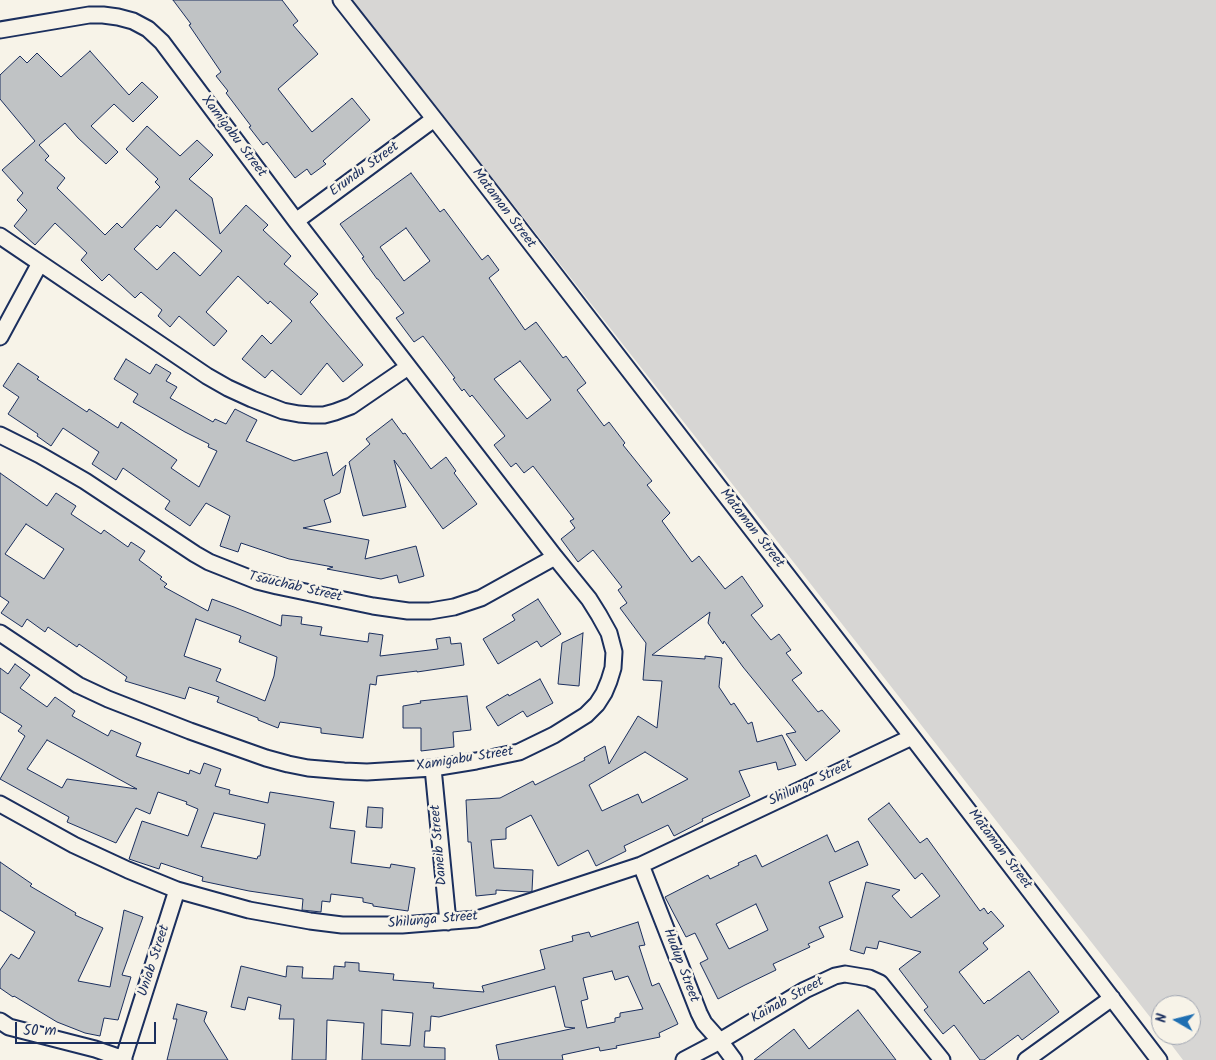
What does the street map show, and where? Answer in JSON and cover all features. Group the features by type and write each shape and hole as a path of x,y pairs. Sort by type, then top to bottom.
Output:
{"street":[{"name":"Mataman Street","path":"341,0 912,737 1159,1060"},
{"name":"Xamigabu Street","path":"0,30 96,15 118,17 133,21 148,29 162,42 296,221 589,599 609,633 614,652 613,668 604,693 597,704 586,715 554,736 519,752 476,761 433,768 367,772 308,768 288,764 190,731 108,699 78,685 0,633"},
{"name":"Erundu Street","path":"296,221 434,119"},
{"path":"0,236 228,388 283,410 299,414 324,415 343,409 351,406 408,367"},
{"path":"0,337 40,263"},
{"name":"Tsauchab Street","path":"0,435 85,481 209,562 277,586 373,606 408,611 430,611 454,608 481,598 555,557"},
{"name":"Shilunga Street","path":"0,804 74,845 128,870 177,890 249,910 318,922 342,924 402,925 448,922 477,919 641,865 912,737"},
{"name":"Daneib Street","path":"433,768 448,922"},
{"name":"Hudup Street","path":"641,865 699,1014 734,1060"},
{"name":"Uniab Street","path":"123,1060 177,890"},
{"name":"Kainab Street","path":"684,1060 720,1041 804,990 834,976 845,974 869,978 880,983 942,1060"},
{"path":"1026,1060 1112,998"},
{"path":"0,1021 9,1027 95,1049 123,1060"}],"shaded area":[{"path":"353,0 1216,0 1216,1060 1183,1060 1172,1045 1201,1045 1201,995 1151,995 1151,1018"}],"building":[{"path":"173,0 282,0 298,21 293,25 318,54 278,89 312,132 352,98 370,120 323,161 326,164 311,175 307,169 295,178 267,142 263,145 249,127 251,126 226,93 228,91 216,76 221,72 189,25 191,24"},
{"path":"90,51 129,95 142,82 158,97 133,122 114,104 91,126 118,152 106,164 65,123 39,145 49,156 45,160 65,178 57,188 105,235 117,223 122,228 160,187 155,182 158,179 126,149 147,126 180,156 197,140 213,155 189,179 212,198 220,234 246,205 268,225 263,230 291,256 284,264 318,294 310,302 363,365 343,382 327,363 301,395 272,370 265,378 242,359 262,335 271,344 292,321 270,301 268,304 238,276 206,312 227,331 214,346 179,316 170,327 158,316 162,310 141,292 135,298 109,274 102,281 81,260 87,253 55,223 35,245 14,226 27,210 17,200 23,193 2,170 35,141 0,99 0,75 20,56 27,63 37,53 61,77","holes":["176,210 222,251 200,276 174,252 157,270 134,249 157,225 160,228"]},
{"path":"411,173 440,212 444,209 482,260 488,255 499,270 489,278 525,330 536,322 563,358 566,356 586,383 577,390 604,426 609,422 625,443 623,445 652,481 647,485 670,513 662,521 692,562 699,556 725,589 742,576 763,606 751,615 771,640 779,634 791,650 786,653 802,673 792,680 818,712 822,710 840,731 806,761 786,734 796,732 724,641 723,644 708,623 710,612 652,655 705,659 705,656 722,658 719,687 731,705 734,703 748,724 752,722 757,742 782,735 796,765 778,770 776,762 739,771 750,796 702,819 703,821 674,836 668,825 624,846 626,851 596,866 588,850 558,866 531,815 506,828 506,839 491,840 494,868 533,870 532,891 496,890 496,894 476,896 471,842 468,842 466,800 500,798 533,781 535,785 585,760 584,758 605,746 609,764 638,716 657,728 662,681 643,680 646,643 620,608 627,603 618,590 622,587 593,550 578,562 561,539 575,528 570,521 574,519 533,466 524,473 516,463 511,467 494,445 505,436 472,395 470,397 464,389 462,391 453,379 455,378 423,336 414,342 396,318 404,313 377,279 340,224","holes":["406,228 430,261 404,281 380,247","520,361 551,400 527,419 494,379","645,752 688,779 642,803 638,794 602,811 589,785"]},
{"path":"126,359 150,374 156,364 171,373 166,381 177,387 170,398 213,422 215,419 226,424 235,409 257,420 246,441 294,461 327,452 333,476 346,465 340,493 324,500 331,522 303,528 369,540 365,559 416,546 424,576 399,583 397,575 381,579 327,569 333,567 289,559 241,543 238,552 220,546 230,516 206,503 190,526 165,509 170,501 123,468 116,480 92,464 99,452 63,428 51,446 37,436 38,434 8,414 19,397 3,386 18,363 39,377 37,379 87,412 89,409 118,428 121,422 177,460 171,468 199,487 217,451 208,447 209,444 133,402 138,394 114,379"},
{"path":"392,419 403,434 405,433 431,469 446,457 456,471 454,473 477,504 443,529 394,460 406,507 363,516 349,462 370,444 366,439"},
{"path":"0,473 47,506 56,493 76,506 71,514 101,534 104,530 128,547 131,542 145,551 139,560 162,577 160,579 167,584 164,587 208,611 212,599 281,626 282,615 302,617 301,624 322,627 320,635 368,642 369,633 383,635 380,656 438,649 436,639 450,637 451,644 461,643 464,665 377,676 376,685 370,684 363,738 321,733 321,728 280,722 278,728 217,702 219,697 189,687 185,699 125,681 127,677 79,644 77,647 48,627 45,632 27,619 22,627 1,613 9,602 0,596","holes":["26,524 64,549 44,579 5,554","196,619 241,636 239,642 277,657 274,676 265,701 216,681 221,669 184,656"]},
{"path":"538,599 561,634 541,647 537,641 498,664 483,639 515,620 512,615"},
{"path":"583,633 579,686 558,684 562,643"},
{"path":"15,664 30,675 20,688 47,707 55,697 75,711 72,716 108,736 111,730 141,743 136,756 189,774 190,770 200,774 204,763 221,769 215,786 230,790 229,794 268,803 270,792 334,802 330,828 355,831 351,863 390,868 391,864 415,868 408,911 373,906 373,904 363,902 363,898 331,894 330,902 322,901 321,912 302,910 303,899 249,891 202,881 203,877 161,863 159,869 129,859 142,821 188,836 198,809 186,804 187,802 158,792 150,814 136,808 116,843 67,822 69,817 0,779 25,736 18,731 22,726 0,712 0,668 8,674","holes":["47,740 137,789 67,779 62,788 27,769","214,813 265,824 260,856 257,859 201,847"]},
{"path":"540,679 553,703 527,717 523,711 498,726 486,707"},
{"path":"467,696 471,730 453,732 454,747 421,751 421,728 403,728 403,706 421,703 420,701"},
{"path":"889,803 920,843 927,838 980,911 984,908 988,914 991,911 1004,926 983,943 988,949 959,972 984,1004 1029,971 1059,1012 1022,1040 1018,1035 984,1060 980,1060 954,1025 943,1034 924,1010 928,1007 899,969 921,952 879,941 877,949 866,947 864,954 850,950 866,882 900,890 892,896 911,918 940,896 922,873 915,879 868,819"},
{"path":"368,807 383,808 382,828 366,827"},
{"path":"827,835 835,852 858,841 868,865 829,882 843,917 819,927 824,937 808,944 810,947 773,964 776,970 718,999 700,963 708,959 695,933 686,937 665,897 708,875 710,879 756,855 762,867","holes":["756,904 768,930 729,949 716,924"]},
{"path":"0,862 32,884 30,886 76,913 75,915 103,928 78,981 110,987 124,910 143,917 122,975 131,977 118,1020 104,1018 100,1036 85,1033 57,1022 0,988 0,970 11,954 19,959 35,932 0,910"},
{"path":"638,922 645,945 639,946 652,986 659,983 678,1024 659,1033 660,1037 616,1046 617,1048 600,1051 599,1047 562,1055 563,1060 499,1060 496,1045 575,1028 565,1027 555,986 439,1017 431,1016 430,1031 425,1031 424,1047 445,1048 445,1060 362,1060 364,1023 327,1020 326,1060 292,1060 294,1019 279,1019 281,1005 248,997 245,1010 231,1007 241,966 286,977 287,966 303,967 302,978 333,979 334,966 345,967 345,962 359,963 359,971 394,974 393,980 434,983 433,988 484,992 482,986 545,969 540,950 573,941 572,936 589,932 591,937","holes":["612,971 615,980 628,976 643,1009 620,1013 620,1017 615,1018 615,1022 587,1028 581,1001 588,999 583,978","382,1010 413,1013 410,1046 381,1044"]},
{"path":"177,1004 207,1012 204,1021 228,1060 167,1060 177,1019 173,1019"},
{"path":"858,1010 896,1060 754,1060 794,1029 809,1049"}]}
